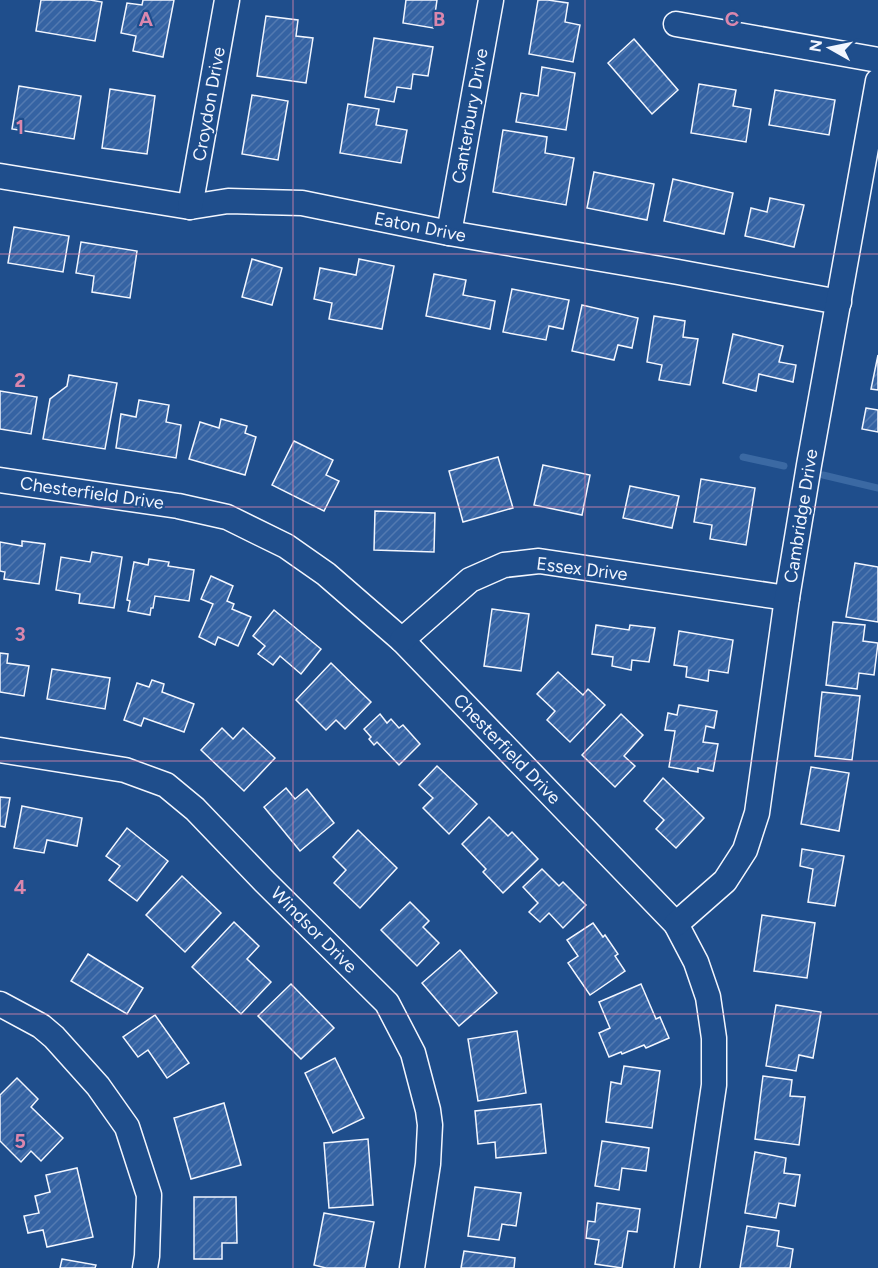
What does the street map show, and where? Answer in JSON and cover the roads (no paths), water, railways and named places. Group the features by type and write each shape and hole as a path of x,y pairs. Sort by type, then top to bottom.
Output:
{"street":[{"name":"Croydon Drive","path":"190,207 227,0"},
{"name":"Canterbury Drive","path":"449,233 491,0"},
{"path":"676,24 878,60"},
{"name":"Cambridge Drive","path":"676,924 725,881 745,850 757,813 787,598 878,81"},
{"name":"Eaton Drive","path":"0,176 190,207 228,201 302,203 449,233 839,302"},
{"name":"Chesterfield Drive","path":"0,480 178,506 227,518 286,546 326,574 402,640 676,924 696,962 708,997 714,1038 714,1085 687,1268"},
{"name":"Essex Drive","path":"402,640 470,580 504,565 539,561 787,598"},
{"name":"Windsor Drive","path":"0,750 125,770 166,785 195,809 264,882 387,1003 413,1053 430,1125 428,1164 412,1268"},
{"path":"0,1004 41,1026 54,1037 98,1086 127,1127 148,1195 145,1268"}],"waterway":[{"path":"743,457 784,466"},
{"path":"823,475 878,488"}]}
